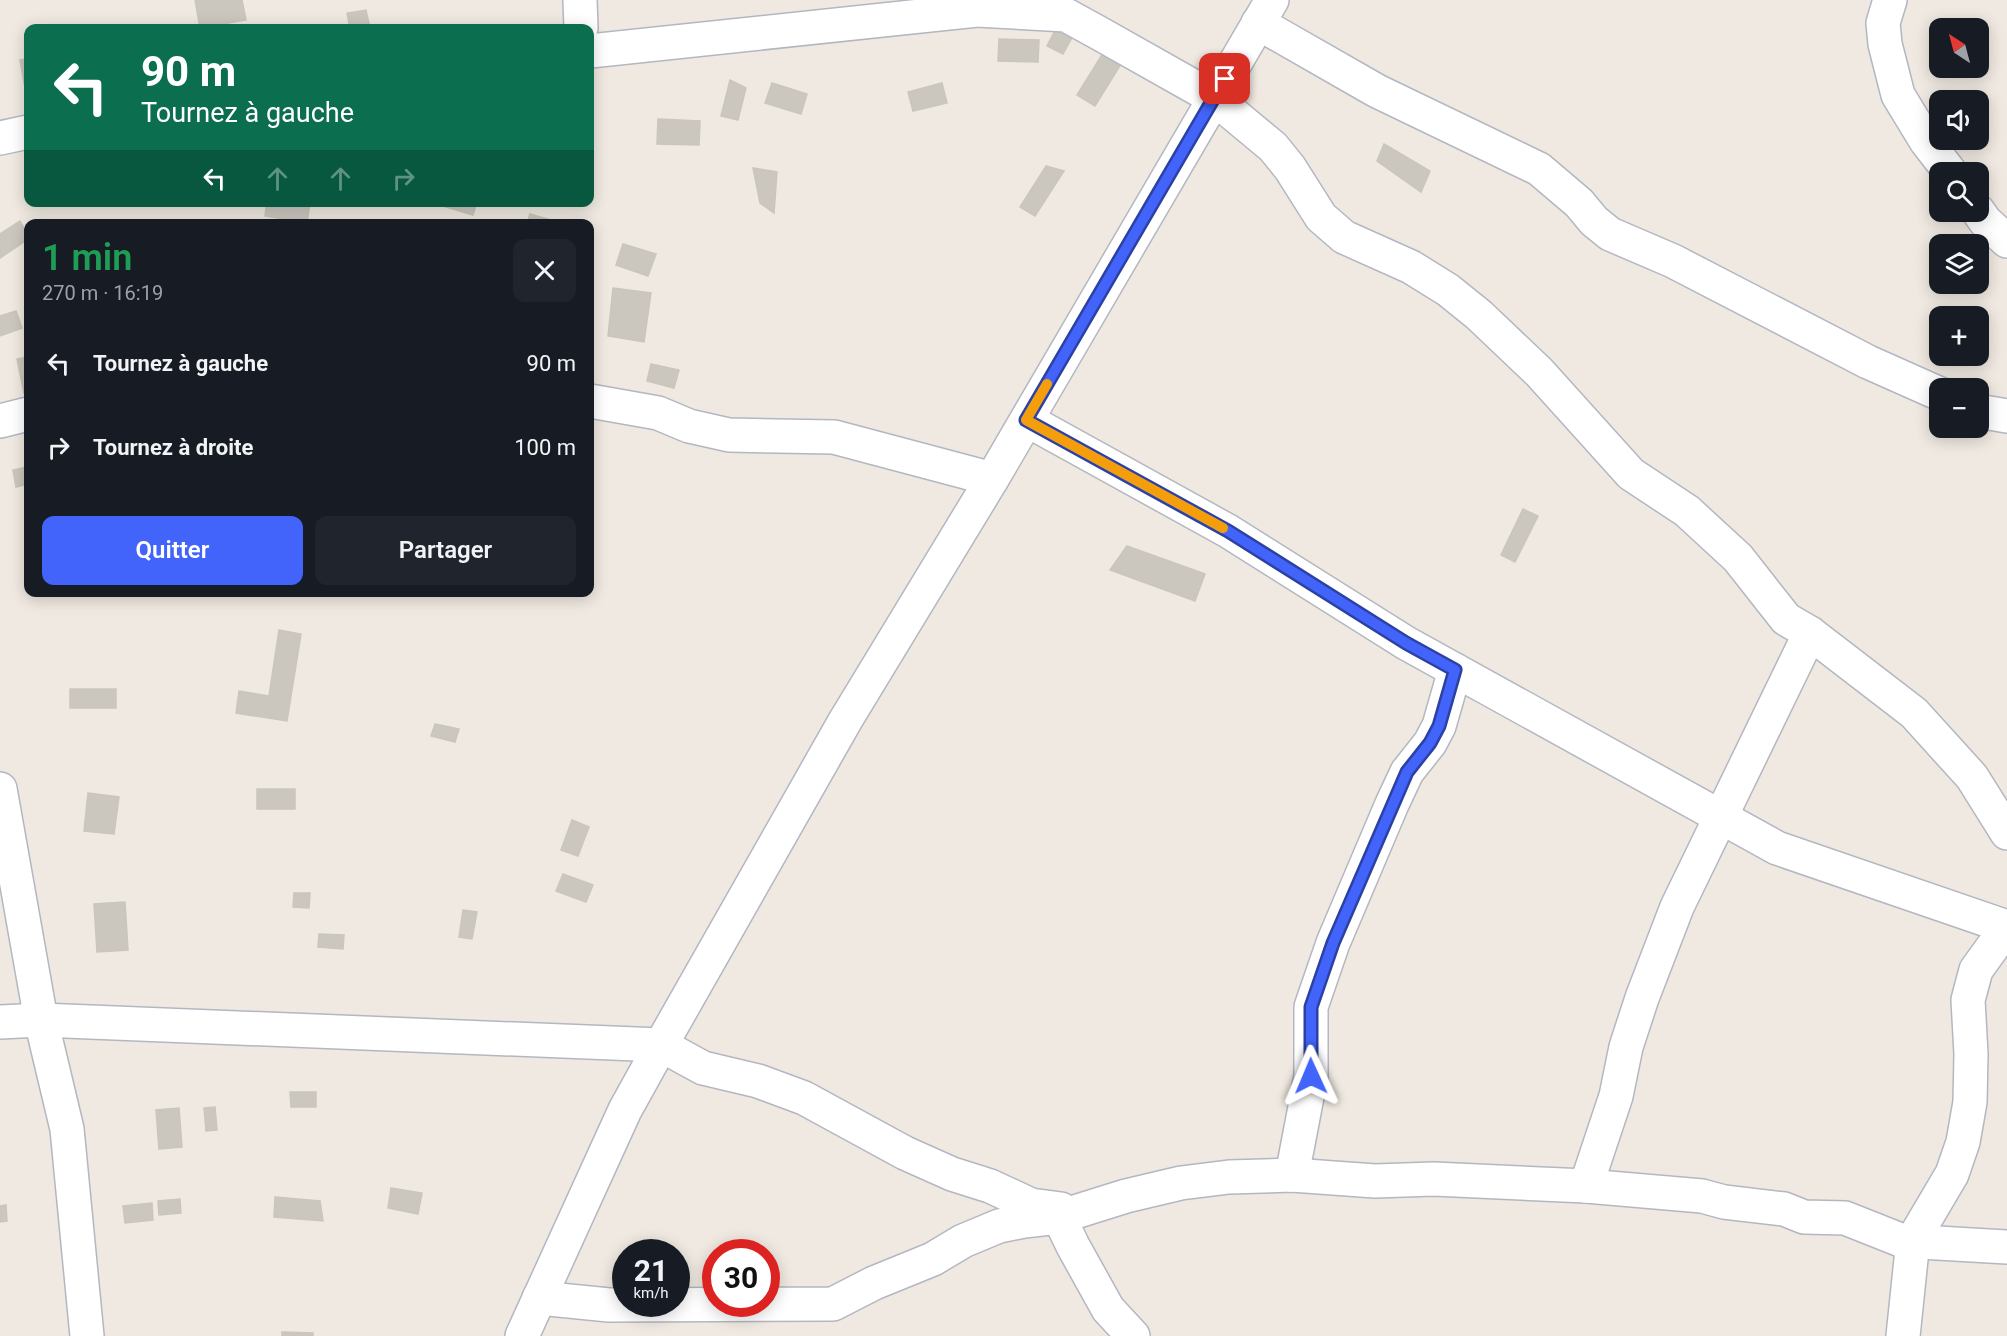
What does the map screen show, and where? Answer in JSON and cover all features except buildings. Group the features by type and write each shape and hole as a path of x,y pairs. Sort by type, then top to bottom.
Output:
{"street":[{"path":"580,0 582,24"},
{"path":"1890,0 1883,23 1885,44 1898,95 1926,141 1942,162"},
{"path":"594,51 977,10 1066,15 1214,98 1273,147 1290,168 1321,217 1344,237 1411,267 1448,290 1479,315 1539,372 1631,474 1695,519 1738,558 1786,619 1810,633 1914,713 1972,777 2007,833"},
{"path":"522,1336 625,1110 661,1045 845,721 992,479 1265,11 1377,91 1539,169 1579,203 1594,221 1610,234 1672,261 1868,362 1929,389"},
{"path":"0,138 24,133"},
{"path":"1986,222 2007,241"},
{"path":"594,402 658,413 688,426 729,435 834,437 992,479"},
{"path":"1989,413 2007,416"},
{"path":"0,421 24,415"},
{"path":"1026,420 1228,531 1406,643 1777,848 2007,927 1976,970 1968,1000 1971,1054 1970,1102 1963,1142 1952,1174 1914,1240 1903,1336"},
{"path":"1586,1186 1616,1096 1626,1047 1677,907 1810,633"},
{"path":"1292,1175 1311,1076 1311,1007 1333,943 1392,804 1407,772 1430,743 1439,726 1455,670"},
{"path":"0,789 41,1020 67,1129 87,1336"},
{"path":"0,1022 41,1020 661,1045 703,1068 758,1081 804,1098 905,1153 952,1174 990,1186 1031,1205 1068,1214"},
{"path":"540,1298 609,1305 833,1304 874,1282 933,1259 963,1241 999,1226 1068,1214 1126,1196 1181,1183 1229,1177 1292,1175 1375,1182 1434,1179 1586,1186 1702,1197 1784,1209 1804,1217 1845,1218 1904,1240 2007,1247"},
{"path":"1068,1214 1073,1246 1108,1309 1133,1336"}],"slow traffic":[{"path":"1047,384 1026,420 1223,528"}],"route":[{"path":"1225,79 1026,420 1228,531 1406,643 1455,670 1439,726 1430,743 1407,772 1333,943 1311,1007 1311,1076"}]}
